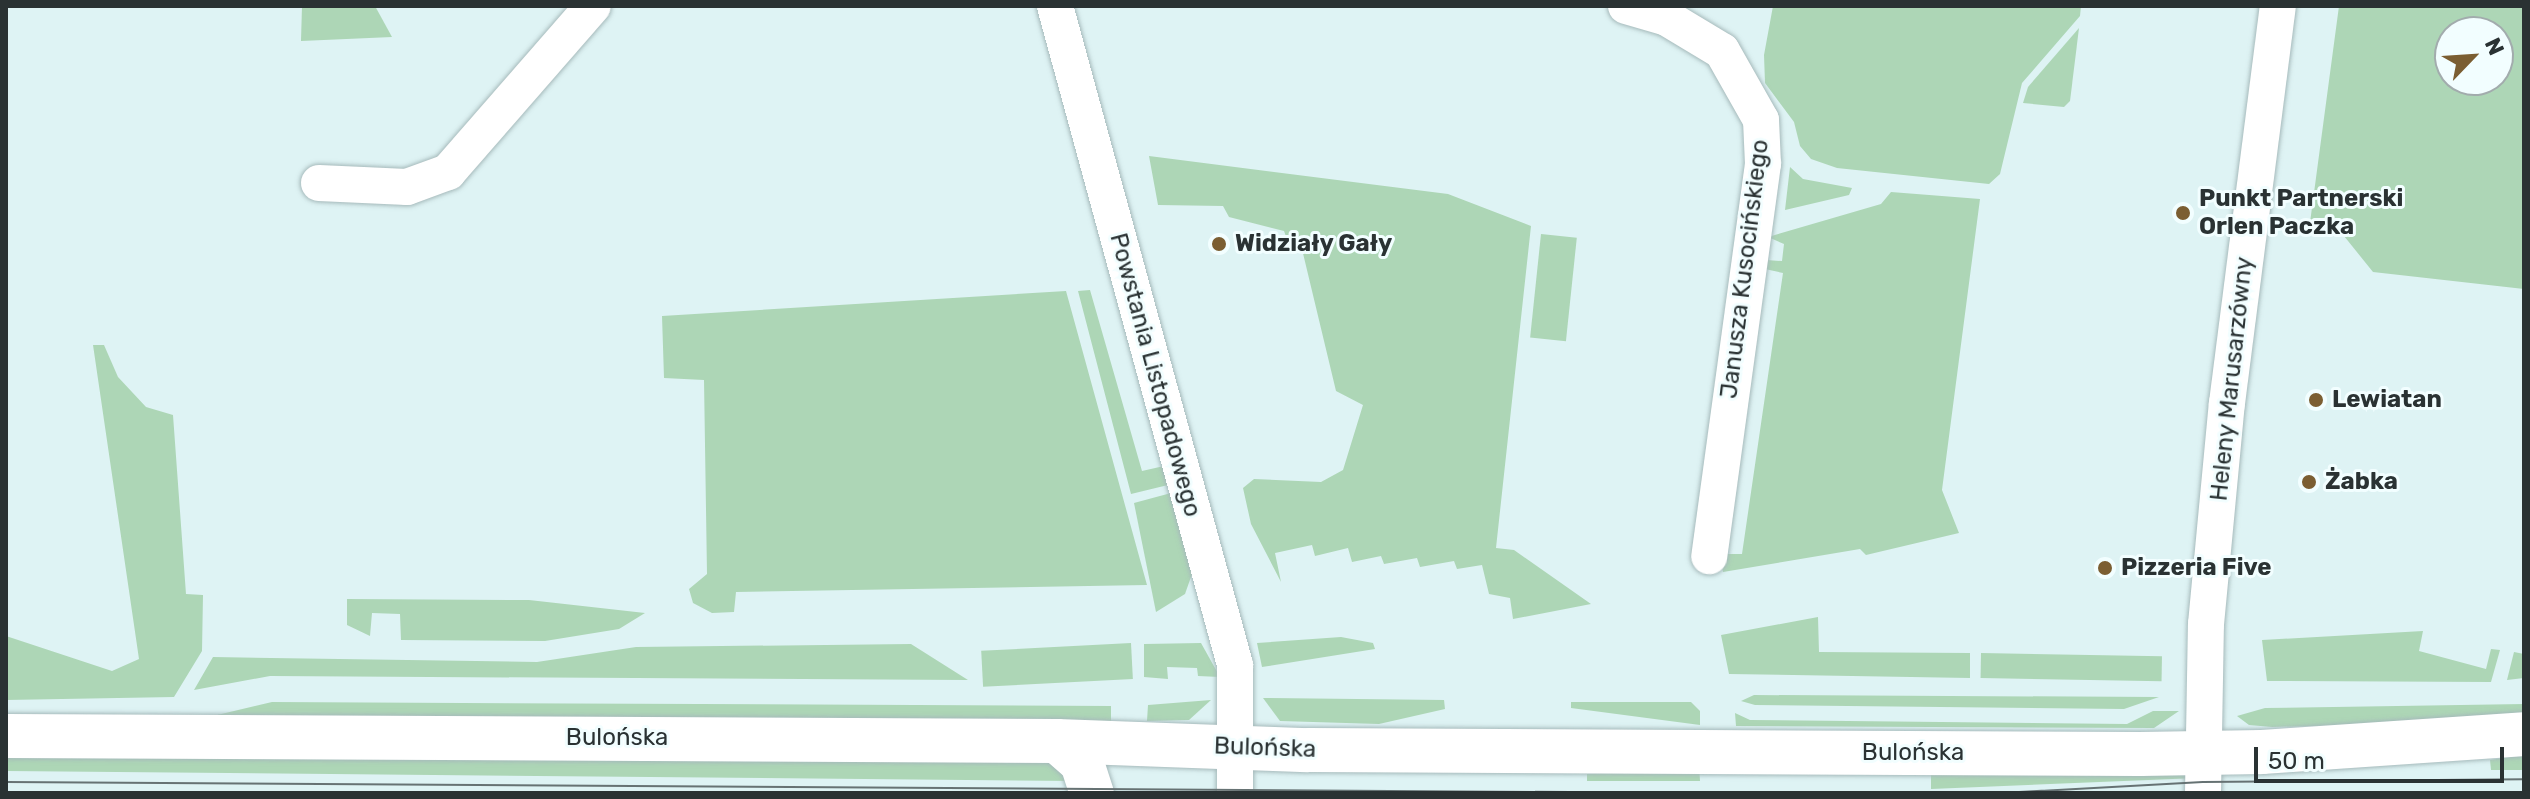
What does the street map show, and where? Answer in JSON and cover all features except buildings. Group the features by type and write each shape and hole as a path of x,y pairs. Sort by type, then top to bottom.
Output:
{"main road":[{"name":"Bulońska","path":"6,736 1057,741 2202,773 2524,734"},
{"path":"1057,741 1082,763 1092,793"}],"street":[{"path":"319,183 407,187 448,172 593,6"},
{"name":"Powstania Listopadowego","path":"1055,6 1235,665 1239,747 1235,793"},
{"name":"Janusza Kusocińskiego","path":"1626,6 1667,18 1722,51 1745,85 1762,129 1763,164 1709,556"},
{"name":"Heleny Marusarzówny","path":"2202,773 2206,624 2227,403 2278,6"}],"green space":[{"path":"302,6 375,6 392,37 301,41"},
{"path":"1773,6 2081,6 2080,16 2022,83 2000,174 1989,184 1837,168 1811,159 1800,146 1794,122 1765,83 1764,55"},
{"path":"2339,6 2524,6 2524,289 2373,272 2344,236 2309,230"},
{"path":"2079,28 2070,101 2064,107 2023,103 2028,87"},
{"path":"1149,156 1448,194 1531,226 1496,548 1514,550 1591,604 1513,619 1510,598 1489,594 1482,565 1457,569 1454,561 1420,567 1417,558 1384,564 1381,556 1352,562 1348,548 1315,556 1312,545 1275,553 1281,582 1251,524 1243,488 1254,479 1321,482 1343,470 1363,405 1336,391 1301,245 1288,242 1284,231 1229,217 1223,206 1158,205"},
{"path":"1790,167 1803,179 1852,188 1849,195 1785,210"},
{"path":"1891,192 1980,199 1942,490 1959,533 1866,555 1860,549 1723,572 1721,560 1727,554 1742,554 1783,273 1765,269 1766,260 1782,261 1784,244 1768,237 1881,204"},
{"path":"1541,234 1577,238 1566,341 1530,337"},
{"path":"1090,290 1142,471 1164,466 1168,485 1131,494 1078,291"},
{"path":"1066,291 1147,585 736,592 734,612 712,613 693,603 689,589 707,574 704,380 664,378 662,316"},
{"path":"93,345 104,345 118,377 146,407 173,415 186,594 203,595 202,651 174,697 6,700 6,636 112,671 139,659"},
{"path":"1171,493 1192,574 1185,594 1156,612 1134,503"},
{"path":"347,599 529,600 645,613 619,629 545,641 401,640 400,614 372,613 370,636 347,625"},
{"path":"1818,617 1819,652 1970,653 1970,678 1729,674 1721,635"},
{"path":"2423,631 2419,651 2486,669 2491,649 2500,650 2491,682 2267,681 2262,640"},
{"path":"1341,637 1373,643 1375,649 1262,667 1257,643"},
{"path":"1131,643 1133,679 983,687 981,651"},
{"path":"1201,643 1220,677 1198,676 1197,668 1167,667 1168,679 1144,677 1144,644"},
{"path":"911,644 968,680 270,676 194,690 213,657 537,662 636,647"},
{"path":"2514,652 2524,654 2524,678 2507,680"},
{"path":"1981,653 2162,656 2162,681 1981,678"},
{"path":"1754,695 2159,697 2124,709 1755,705 1741,701"},
{"path":"1263,698 1444,700 1445,709 1379,724 1280,721"},
{"path":"1211,700 1189,720 1147,721 1148,705"},
{"path":"272,702 1111,706 1111,723 213,716"},
{"path":"1571,702 1691,702 1700,711 1700,725 1571,708"},
{"path":"2524,704 2524,715 2459,722 2272,727 2249,725 2237,716 2265,708"},
{"path":"2153,711 2179,711 2154,728 1736,726 1735,713 1750,720 2127,724"},
{"path":"2524,755 2524,770 2491,770 2490,760"},
{"path":"6,756 1052,760 1076,781 6,771"},
{"path":"2181,764 2197,778 1931,789 1931,767"},
{"path":"1699,766 1700,781 1587,781 1587,774"}],"tram line":[{"path":"2001,793 2203,782 2524,779"},
{"path":"6,782 1718,793"}],"place":[{"name":"Punkt Partnerski Orlen Paczka","path":"2183,213"},
{"name":"Widziały Gały","path":"1219,244"},
{"name":"Lewiatan","path":"2316,400"},
{"name":"Żabka","path":"2309,482"},
{"name":"Pizzeria Five","path":"2105,568"}]}
